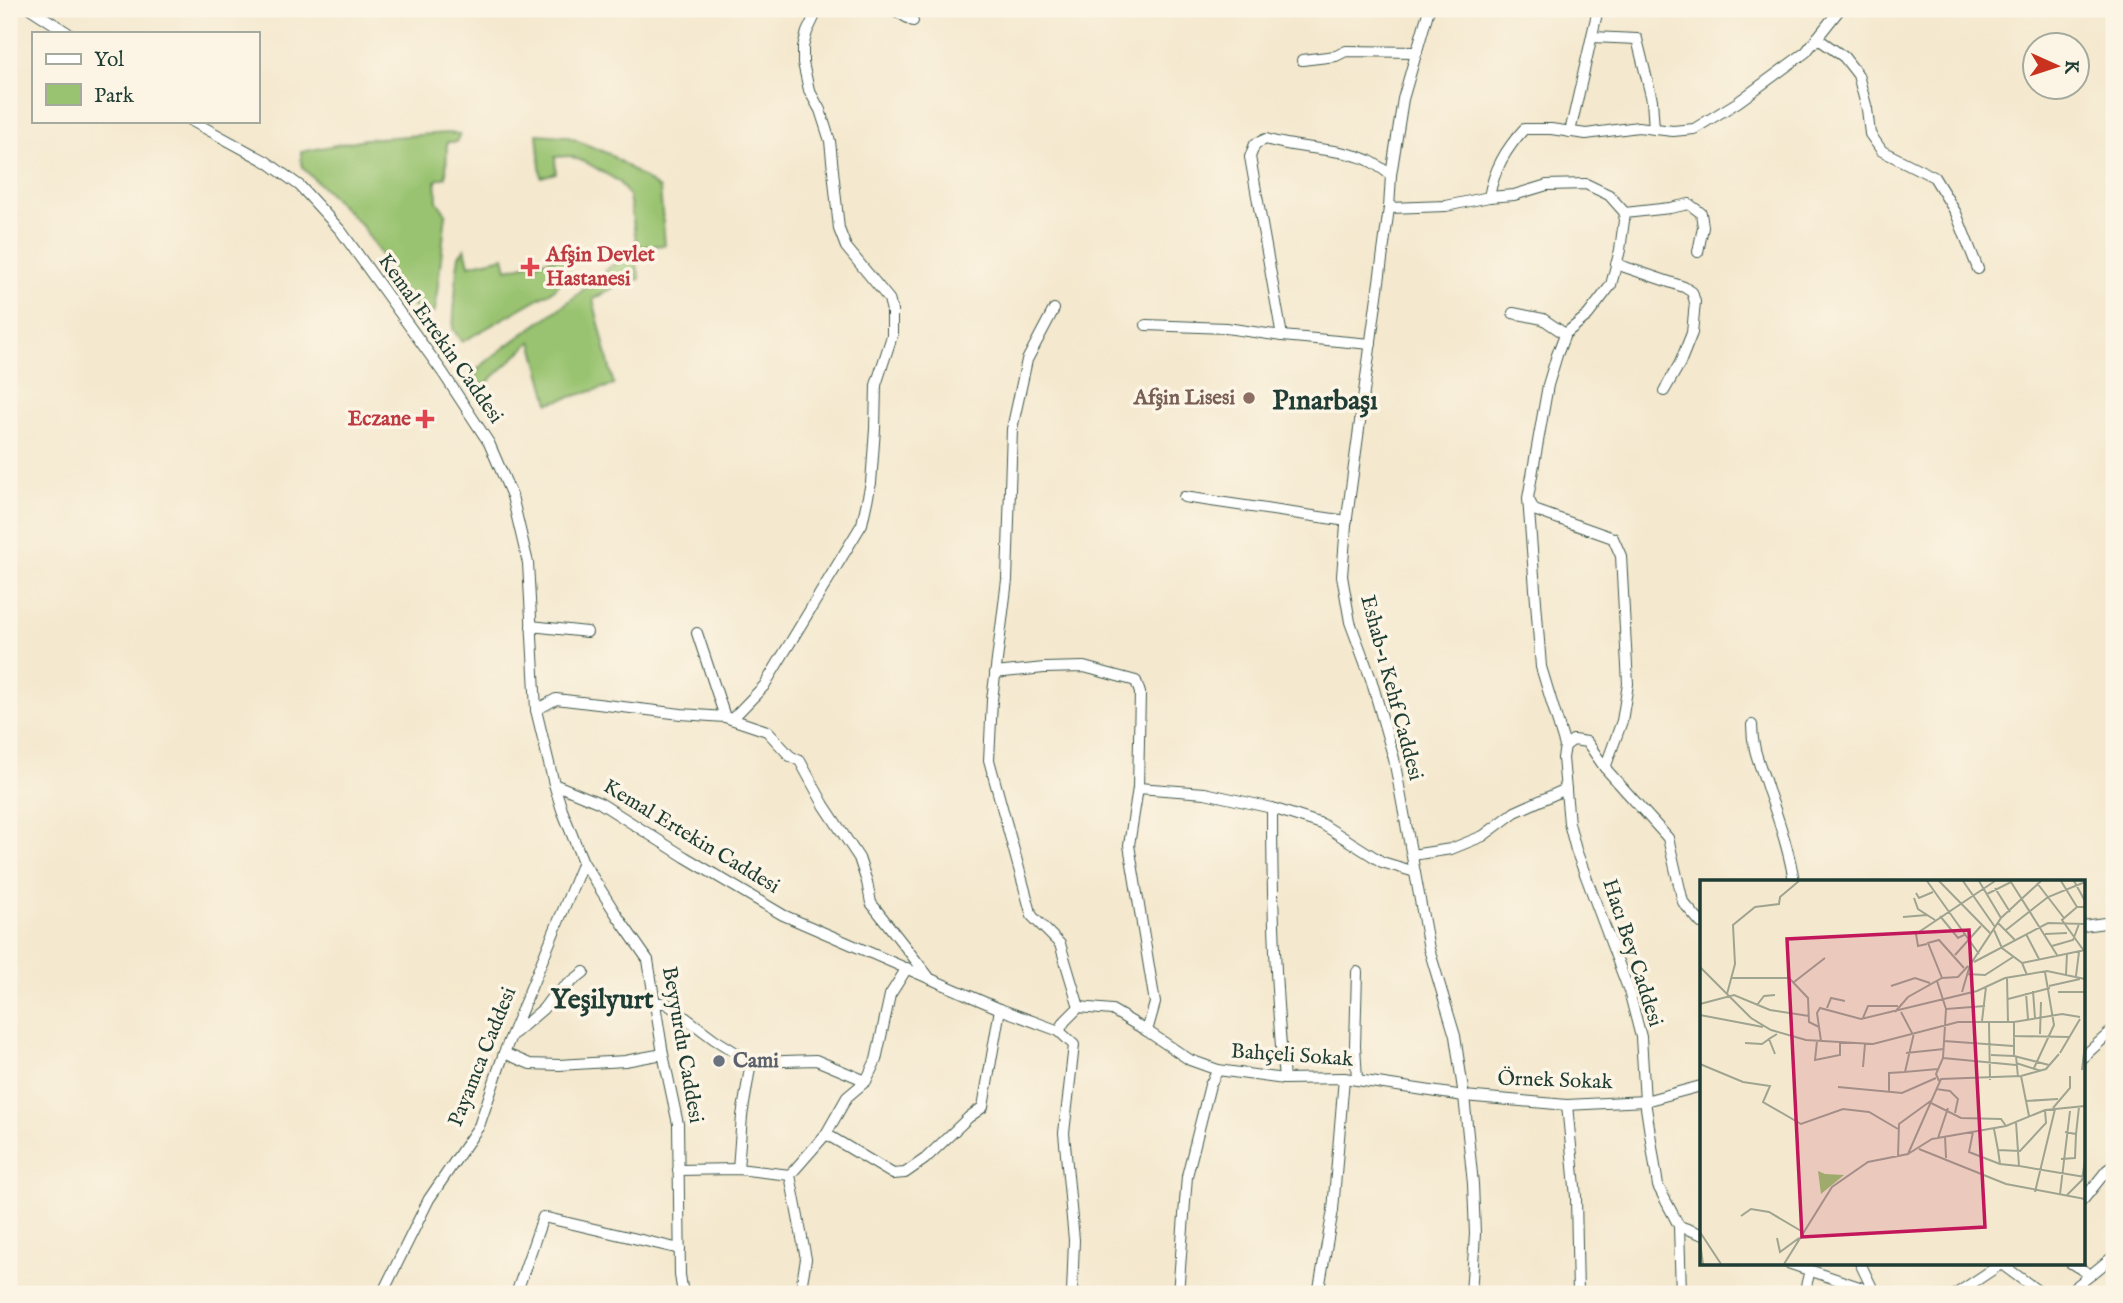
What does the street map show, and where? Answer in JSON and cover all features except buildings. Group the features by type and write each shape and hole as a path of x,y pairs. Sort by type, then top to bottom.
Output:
{"street":[{"path":"32,9 66,32"},
{"path":"728,718 764,686 862,524 871,483 876,385 892,336 889,299 846,247 839,229 830,141 820,110 809,90 803,63 805,40 818,9"},
{"path":"892,9 913,21"},
{"name":"Eshab-ı Kehf Caddesi","path":"1429,9 1403,99 1391,175 1342,576 1350,622 1371,679 1394,759 1429,949 1455,1036 1473,1184 1475,1234 1471,1294"},
{"path":"1570,132 1598,9"},
{"path":"1489,197 1491,184 1507,148 1524,129 1551,129 1586,134 1637,127 1673,131 1694,129 1738,102 1768,77 1806,52 1840,9"},
{"path":"1591,37 1637,40 1652,100 1654,129"},
{"path":"1817,38 1844,57 1858,75 1870,134 1882,152 1934,177 1956,213 1978,269"},
{"path":"1302,60 1336,56 1346,51 1417,52"},
{"name":"Kemal Ertekin Caddesi","path":"194,122 267,162 300,186 341,231 443,373 489,443 512,496 527,563 536,710 554,785 600,803 783,915 999,1009 1059,1031"},
{"path":"1282,336 1250,157 1255,144 1266,139 1283,145 1338,153 1368,160 1391,175"},
{"path":"1389,208 1446,206 1514,195 1547,185 1586,184 1609,195 1625,213"},
{"path":"1625,213 1689,204 1701,213 1703,227 1698,252"},
{"path":"1513,313 1543,319 1565,334 1587,314 1611,285 1625,213"},
{"path":"1616,264 1692,292 1695,302 1692,332 1680,363 1664,391"},
{"path":"1054,309 1027,360 1012,429 1007,580 995,673 989,760 1032,916 1060,944 1079,1007 1059,1031 1074,1045 1064,1133 1074,1240 1072,1294"},
{"path":"1146,325 1226,328 1371,344"},
{"name":"Hacı Bey Caddesi","path":"1565,334 1548,385 1528,498 1541,667 1564,746 1569,823 1576,850 1629,991 1641,1037 1645,1101 1658,1186 1679,1226 1681,1294"},
{"path":"1184,497 1347,520"},
{"path":"1528,498 1534,510 1614,538 1620,556 1628,684 1622,721 1605,768"},
{"path":"531,626 587,632"},
{"path":"697,633 728,718"},
{"path":"995,673 1084,667 1136,681 1140,693 1138,788 1129,845 1155,1003 1147,1031"},
{"path":"536,710 556,699 728,718 767,732 790,756 800,761 824,805 859,858 871,903 930,978"},
{"path":"1752,726 1752,746 1777,816 1794,880"},
{"path":"1564,746 1573,740 1587,742 1605,768 1668,838 1683,902 1700,922"},
{"name":"Beyyurdu Caddesi","path":"554,785 583,862 648,960 663,1054 678,1124 680,1275 683,1294"},
{"path":"1138,788 1205,793 1272,808 1322,824 1382,862 1415,872"},
{"path":"1412,855 1451,849 1472,841 1515,812 1566,789"},
{"path":"1272,808 1272,897 1284,1079"},
{"name":"Payamca Caddesi","path":"382,1294 429,1199 479,1126 504,1053 583,862"},
{"path":"2084,926 2113,921"},
{"path":"790,1175 826,1134 847,1097 866,1081 876,1060 890,995 906,968"},
{"path":"512,1036 543,1009 552,997 584,972"},
{"path":"1357,972 1357,1079"},
{"path":"656,1003 666,1003 714,1039 751,1062 816,1060 866,1081"},
{"name":"Bahçeli Sokak","path":"1079,1007 1112,1010 1190,1060 1217,1070 1284,1079 1344,1077 1464,1096"},
{"path":"826,1134 894,1174 905,1174 983,1107 999,1009"},
{"path":"2084,1055 2114,1029"},
{"path":"504,1053 530,1064 540,1065 625,1061 663,1054"},
{"path":"738,1169 742,1116 751,1062"},
{"path":"1178,1294 1187,1176 1210,1085 1217,1070"},
{"path":"1318,1294 1334,1210 1344,1077"},
{"name":"Örnek Sokak","path":"1464,1096 1567,1105 1645,1101 1700,1086"},
{"path":"1567,1105 1576,1198 1578,1294"},
{"path":"2084,1199 2107,1170 2114,1166"},
{"path":"678,1170 738,1169 790,1175"},
{"path":"790,1175 806,1259 800,1294"},
{"path":"516,1294 543,1216 680,1249"},
{"path":"1679,1226 1700,1234"},
{"path":"2067,1294 2114,1256"},
{"path":"1791,1264 1875,1293"},
{"path":"1860,1264 1875,1293"},
{"path":"1956,1294 1999,1264"},
{"path":"2001,1264 2042,1294"},
{"path":"2073,1264 2091,1275"},
{"path":"1804,1294 1810,1270"}],"green space":[{"path":"460,134 456,142 447,142 446,177 436,180 437,201 446,214 435,311 424,319 395,285 386,263 362,226 302,167 301,152 365,139"},
{"path":"537,134 566,136 609,154 660,189 665,245 637,247 629,196 618,181 587,163 570,156 555,157 556,173 541,177"},
{"path":"465,248 469,265 504,257 507,269 574,254 568,270 555,289 462,342 453,329 457,269 459,256"},
{"path":"629,257 637,265 640,279 622,283 593,299 614,385 549,403 532,341 478,391 473,382 479,368 572,299 606,270"}],"place":[{"name":"Afşin Devlet Hastanesi","path":"530,267"},
{"name":"Afşin Lisesi","path":"1249,398"},
{"name":"Eczane","path":"425,419"},
{"name":"Cami","path":"719,1061"}],"district":[{"name":"Pınarbaşı","path":"1325,401"},
{"name":"Yeşilyurt","path":"602,1000"}]}
